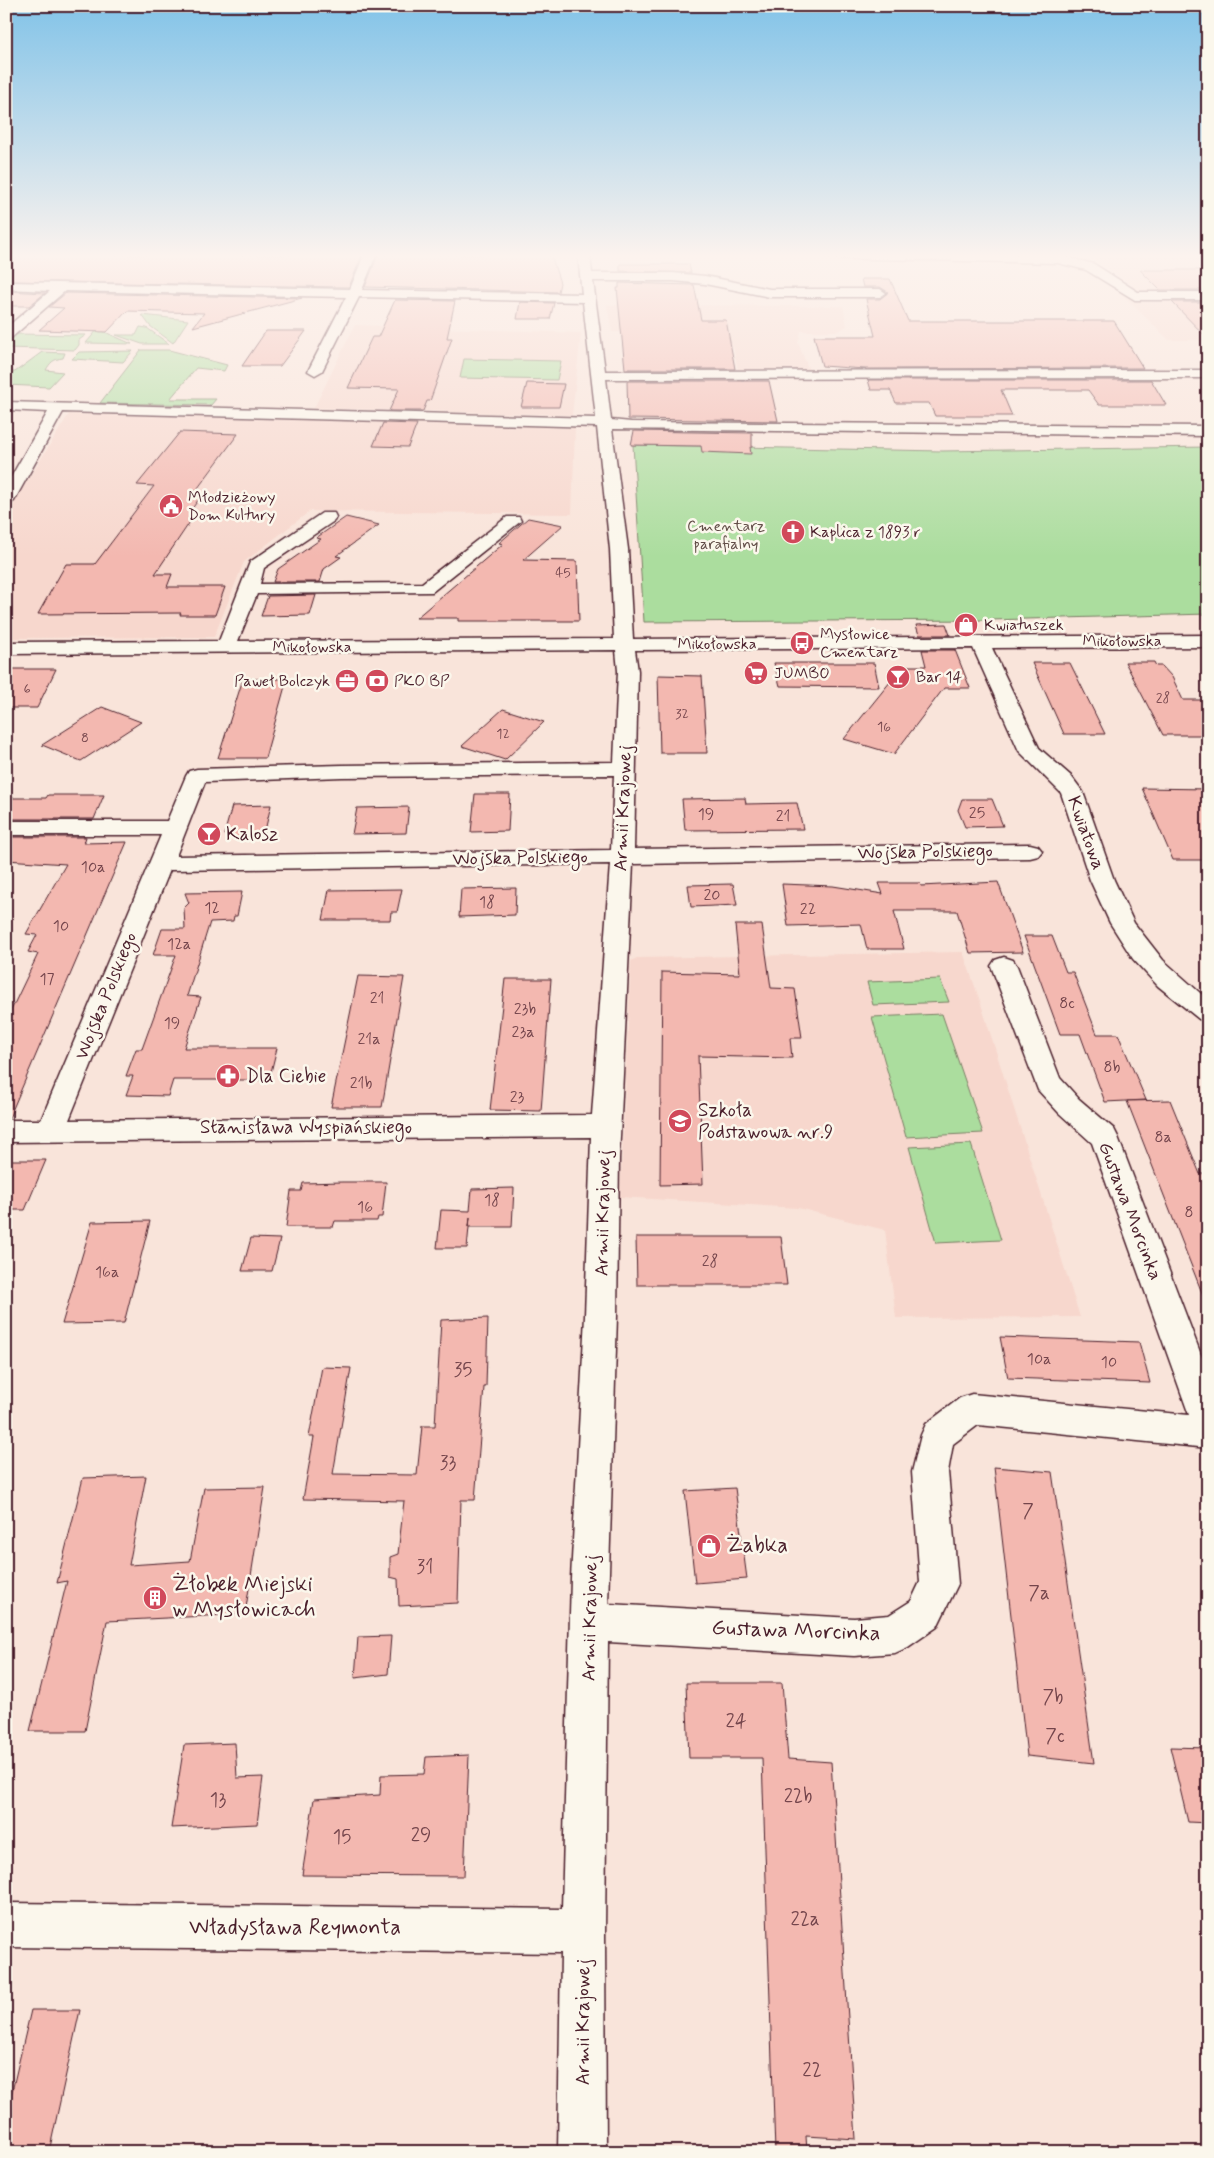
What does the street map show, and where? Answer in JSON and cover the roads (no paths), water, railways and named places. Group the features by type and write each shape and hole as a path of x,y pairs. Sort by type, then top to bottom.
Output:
{"street":[{"path":"315,371 323,356"},
{"name":"Armii Krajowej","path":"582,2152 583,1932 589,1622 606,1126 622,856 628,671 619,549 596,356"},
{"path":"599,375 1208,374"},
{"path":"6,406 762,428 1208,431"},
{"path":"6,501 58,407"},
{"path":"762,428 762,445"},
{"path":"226,647 250,589 256,566 260,561 328,517"},
{"path":"250,589 426,588 513,521"},
{"name":"Mikołowska","path":"6,648 1208,640"},
{"name":"Kwiatowa","path":"980,642 1030,752 1063,781 1072,792 1110,899 1121,922 1144,954 1164,975 1208,1013"},
{"name":"Wojska Polskiego","path":"51,1130 197,776 342,771 625,768"},
{"path":"6,828 175,828"},
{"name":"Wojska Polskiego","path":"161,863 1030,851"},
{"name":"Gustawa Morcinka","path":"1004,966 1048,1083 1069,1106 1104,1137 1208,1419"},
{"name":"Stanisława Wyspiańskiego","path":"6,1131 606,1126"},
{"name":"Gustawa Morcinka","path":"589,1622 854,1637 894,1634 924,1614 939,1584 930,1472 938,1435 972,1409 1208,1432"},
{"name":"Władysława Reymonta","path":"6,1925 513,1929 583,1932"}],"place":[{"name":"Młodzieżowy Dom Kultury","path":"171,506"},
{"name":"Kaplica z 1893 r","path":"793,532"},
{"name":"Kwiatuszek","path":"966,625"},
{"name":"Mysłowice Cmentarz","path":"802,643"},
{"name":"JUMBO","path":"756,673"},
{"name":"Bar 14","path":"898,677"},
{"name":"Paweł Bolczyk","path":"347,681"},
{"name":"PKO BP","path":"377,681"},
{"name":"Kalosz","path":"209,834"},
{"name":"Dla Ciebie","path":"228,1076"},
{"name":"Szkoła Podstawowa nr.9","path":"680,1121"},
{"name":"Żabka","path":"709,1546"},
{"name":"Żłobek Miejski w Mysłowicach","path":"155,1598"}],"park label":[{"name":"Cmentarz parafialny","path":"726,535"}]}
